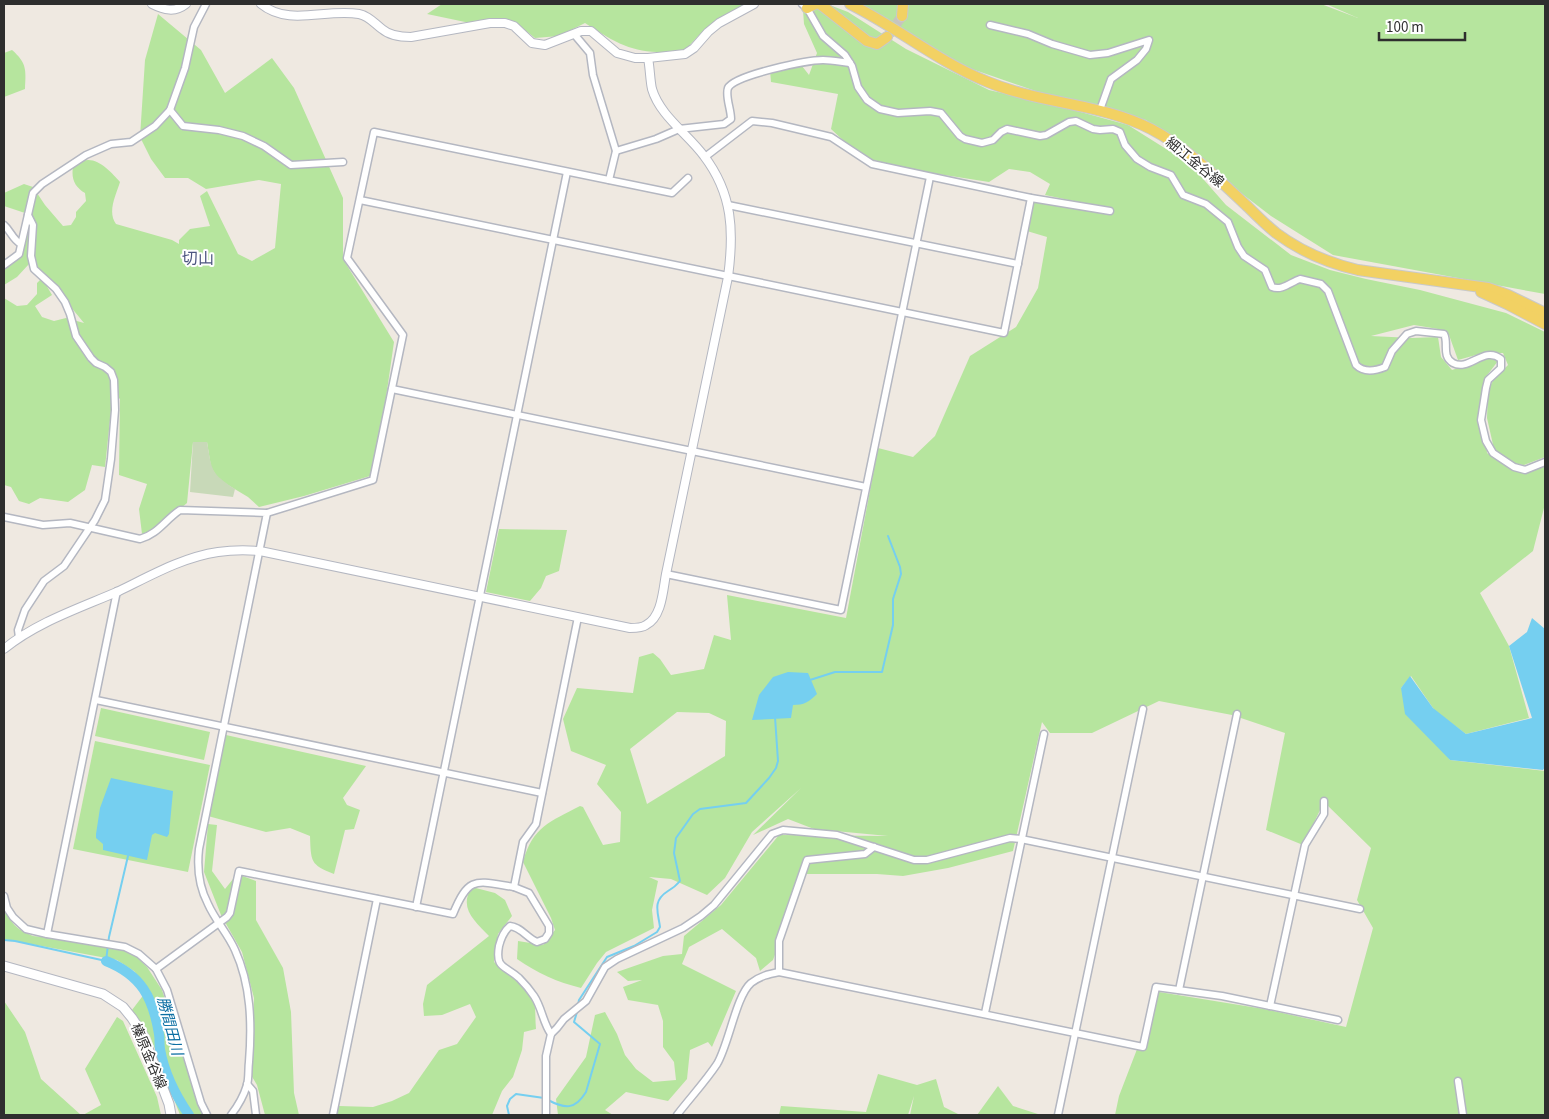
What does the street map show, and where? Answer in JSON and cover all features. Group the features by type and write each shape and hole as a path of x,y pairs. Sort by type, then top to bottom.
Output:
{"main road":[{"path":"820,4 867,42 877,44 887,37"},
{"name":"細江金谷線","path":"850,4 956,68 989,83 1023,94 1100,110 1150,129 1177,144 1204,166 1275,232 1307,252 1338,266 1488,288 1508,295 1545,313"},
{"path":"902,4 902,16"},
{"name":"細江金谷線","path":"1452,283 1487,294 1545,324"},
{"name":"榛原金谷線","path":"4,966 103,994 122,1007 143,1035 169,1104 171,1115"}],"street":[{"path":"152,4 170,10 176,10 186,4"},
{"path":"4,265 18,254 33,193 42,184 86,156 111,144 131,142 155,126 170,110 185,68 194,27 206,4"},
{"path":"260,4 278,14 291,16 350,13 361,15 371,19 392,35 402,37 490,23 505,23 514,26 532,43 544,45 581,30 591,31 617,53 635,58 686,54 719,23 754,4"},
{"path":"808,5 823,36 845,55 850,63 858,86 873,105 880,109 898,113 930,111 941,113 955,132 964,139 982,144 993,140 1007,129 1040,136 1046,135 1069,122 1076,122 1100,130 1113,129 1120,132 1130,153 1136,159 1171,175 1184,195 1206,204 1228,222 1238,247 1244,256 1265,270 1272,287 1276,289 1282,288 1300,279 1322,284 1328,290 1359,369 1371,371 1385,367 1392,351 1406,334 1416,331 1444,334 1446,339 1445,353 1452,362 1457,364 1464,364 1484,355 1498,356 1501,359 1501,368 1488,380 1481,413 1486,441 1493,453 1514,467 1525,470 1545,462"},
{"path":"990,25 1028,34 1052,44 1090,54 1108,53 1149,40 1146,49 1137,60 1111,79 1100,110"},
{"path":"574,34 590,53 594,75 616,151 609,180"},
{"path":"4,649 19,637 184,561 217,552 240,550 260,551 630,628 644,626 651,622 658,613 728,277 732,225 728,205 717,177 705,157 662,108 652,90 648,58"},
{"path":"616,151 656,139 679,129 724,124 731,118 729,86 741,78 765,71 822,60 850,63"},
{"path":"170,110 183,126 219,130 243,136 264,146 291,165 343,162"},
{"path":"705,157 752,122 762,122 831,137 872,164 1032,198 1110,211"},
{"path":"4,517 43,525 70,524 90,527 140,539 150,536 159,530 171,516 180,510 267,513 373,480 403,335 348,258 374,132 672,193 688,178"},
{"path":"416,907 567,172"},
{"path":"666,574 841,610 930,177"},
{"path":"360,200 1004,333 1032,198"},
{"path":"728,205 1018,264"},
{"path":"19,637 18,630 25,610 34,595 44,581 64,566 90,527 105,500 116,410 114,380 111,372 91,358 76,336 65,302 56,290 34,269 31,256 33,226 28,216"},
{"path":"4,224 15,240 21,244"},
{"path":"392,389 866,487"},
{"path":"231,1115 247,1084 250,1050 248,992 235,950 207,904 198,874 198,864 199,848 267,513"},
{"path":"47,934 117,591"},
{"path":"514,887 523,842 536,824 578,617"},
{"path":"96,700 542,792"},
{"path":"1058,1115 1143,709"},
{"path":"1179,990 1237,714"},
{"path":"986,1013 1044,734"},
{"path":"1270,1006 1305,845 1324,814 1324,802"},
{"path":"546,1115 546,1056 551,1034 564,1019 586,1001 605,968 617,959 675,932 701,916 714,905 772,834 783,830 837,835 914,860 926,860 1010,838 1022,839 1360,910"},
{"path":"779,972 779,941 807,860 865,854 874,847"},
{"path":"156,969 220,923 230,912 239,871 453,914 466,889 475,884 483,882 514,887 528,893 549,926 549,933 545,939 537,942 529,939 516,927 510,926 500,939 497,957 502,967 518,977 534,995 546,1027 551,1034"},
{"path":"4,896 7,908 20,925 33,932 125,947 139,954 156,969 166,990 201,1103 207,1115"},
{"path":"333,1115 377,899"},
{"path":"677,1115 717,1063 725,1047 743,996 750,984 763,976 779,972 986,1013 1143,1047 1156,987 1270,1006 1338,1020"},
{"path":"1458,1081 1463,1115"},
{"path":"247,1084 254,1091 256,1112 262,1115"}],"green space":[{"path":"442,4 747,4 702,32 684,51 654,52 631,48 621,44 585,23 559,36 535,38 516,23 505,19 470,23 427,14"},
{"path":"827,4 848,12 906,49 989,90 1128,125 1190,164 1226,205 1291,255 1330,270 1420,290 1506,313 1545,332 1545,457 1524,465 1514,464 1494,449 1487,418 1488,390 1494,379 1508,365 1503,353 1483,353 1458,360 1449,335 1438,329 1414,325 1371,336 1438,337 1441,357 1452,370 1488,358 1498,361 1485,378 1483,387 1487,453 1519,472 1545,465 1545,504 1533,551 1480,593 1509,646 1529,718 1466,734 1435,711 1411,676 1401,688 1450,760 1545,771 1545,1115 1115,1115 1119,1096 1159,992 1264,1009 1346,1027 1373,928 1357,900 1371,848 1324,802 1303,845 1266,830 1285,733 1232,715 1159,701 1092,733 1050,733 1042,722 1013,851 948,868 903,876 805,874 773,960 760,971 756,958 722,929 689,947 682,964 736,991 712,1047 708,1042 690,1050 687,1079 668,1101 626,1092 605,1110 613,1115 558,1115 556,1099 586,1057 595,1015 605,1012 617,1034 625,1055 636,1069 653,1082 676,1080 674,1062 663,1047 663,1021 658,1005 628,1000 623,987 642,980 628,981 617,972 663,956 682,954 684,936 721,905 779,835 888,836 814,829 788,819 753,835 801,788 752,832 725,878 707,895 671,879 649,877 658,881 652,910 654,928 606,952 581,988 532,969 517,959 518,941 543,945 555,930 523,862 532,840 551,821 580,806 583,807 603,845 620,842 621,812 597,784 606,765 571,751 563,719 577,688 633,693 639,657 653,653 660,659 671,675 704,669 714,635 731,640 727,595 846,618 878,448 913,457 935,436 970,356 1016,327 1038,288 1047,237 1027,231 1034,201 1107,208 1045,195 1050,184 1030,172 1009,169 989,182 919,171 861,157 831,129 838,94 771,82 770,70 802,66 809,75 817,53 804,24 803,10","holes":["677,712 709,713 726,721 725,756 647,804 630,749"]},
{"path":"852,4 1321,4 1358,18 1326,4 1545,4 1545,294 1333,255 1271,216 1146,120 1053,97 969,68"},
{"path":"158,14 201,50 225,93 272,58 294,88 343,198 343,259 394,342 378,453 370,476 304,496 259,507 248,497 218,479 211,467 207,442 193,442 187,503 157,528 142,534 139,509 147,484 119,475 120,399 113,392 105,467 92,465 85,490 68,502 40,498 29,504 19,501 11,487 4,485 4,298 17,306 27,305 37,294 37,283 42,278 52,295 35,306 42,317 54,321 66,318 84,323 70,306 65,296 35,270 28,251 29,264 17,277 4,285 4,269 18,259 25,245 22,240 25,213 4,206 4,193 24,184 33,187 63,226 71,225 76,217 76,212 86,201 85,193 74,182 73,167 83,161 94,161 104,166 120,182 112,209 113,219 116,224 172,240 179,244 179,240 190,229 210,226 200,196 207,191 238,254 252,261 275,248 281,184 259,180 206,189 188,178 165,178 151,159 140,137 145,60"},
{"path":"12,50 23,63 26,77 25,89 4,97 4,53"},
{"path":"193,442 207,442 211,465 221,479 235,489 233,497 190,492"},
{"path":"499,529 567,530 559,571 546,576 541,588 530,601 486,592"},
{"path":"101,708 210,732 204,760 95,736"},
{"path":"226,735 366,766 343,798 347,805 360,810 354,829 345,830 334,874 320,868 313,861 310,836 290,828 266,832 208,816"},
{"path":"95,741 210,765 188,872 73,849"},
{"path":"208,824 217,825 212,871 225,889 237,874 256,881 256,920 283,968 291,1012 294,1093 299,1115 265,1115 257,1085 251,1075 254,998 242,952 221,915 204,872"},
{"path":"472,887 495,893 505,900 512,916 498,934 494,962 528,990 534,1001 535,1008 536,1029 524,1032 522,1050 513,1077 502,1091 492,1115 337,1115 339,1106 373,1107 409,1093 439,1050 457,1044 476,1017 470,1004 442,1015 424,1016 423,1004 427,985 489,936 470,914 467,901"},
{"path":"4,907 14,925 33,936 86,942 123,950 136,956 147,967 162,990 205,1115 180,1115 150,1036 132,1010 148,989 134,971 117,960 4,939"},
{"path":"4,1001 25,1032 41,1079 81,1115 4,1115"},
{"path":"117,1017 123,1021 157,1097 161,1115 83,1115 101,1105 85,1069"},
{"path":"878,1074 917,1085 936,1079 944,1107 960,1115 910,1115 914,1096 908,1115 779,1115 781,1106 866,1112"},
{"path":"998,1086 1013,1106 1041,1115 977,1115"}],"water":[{"path":"1532,618 1545,629 1545,767 1543,770 1450,760 1405,714 1401,688 1410,676 1433,708 1466,734 1532,718 1509,646 1527,632"},
{"path":"788,672 808,673 817,694 806,702 793,705 791,718 752,720 759,695 773,677"},
{"path":"111,778 173,791 169,834 167,837 155,833 152,835 147,860 103,850 103,844 96,838 100,808"}],"waterway":[{"path":"810,680 835,672 882,672 893,625 893,599 901,574 888,536"},
{"path":"578,1005 579,1000 607,957 634,946 657,932 660,927 657,912 658,903 663,895 680,881 674,853 676,838 693,814 700,809 746,803 776,768 778,761 775,717"},
{"name":"勝間田川","path":"4,940 106,961 109,937 128,856"},
{"name":"勝間田川","path":"106,961 137,980 149,998 156,1021 164,1066 175,1092 189,1115"},
{"path":"548,1100 565,1106 574,1105 586,1092 600,1044 574,1022 577,1012"},
{"path":"509,1115 507,1106 510,1099 516,1094 544,1098"}],"tunnel":[{"path":"888,36 902,16"}],"district":[{"name":"切山","path":"198,258"}]}
